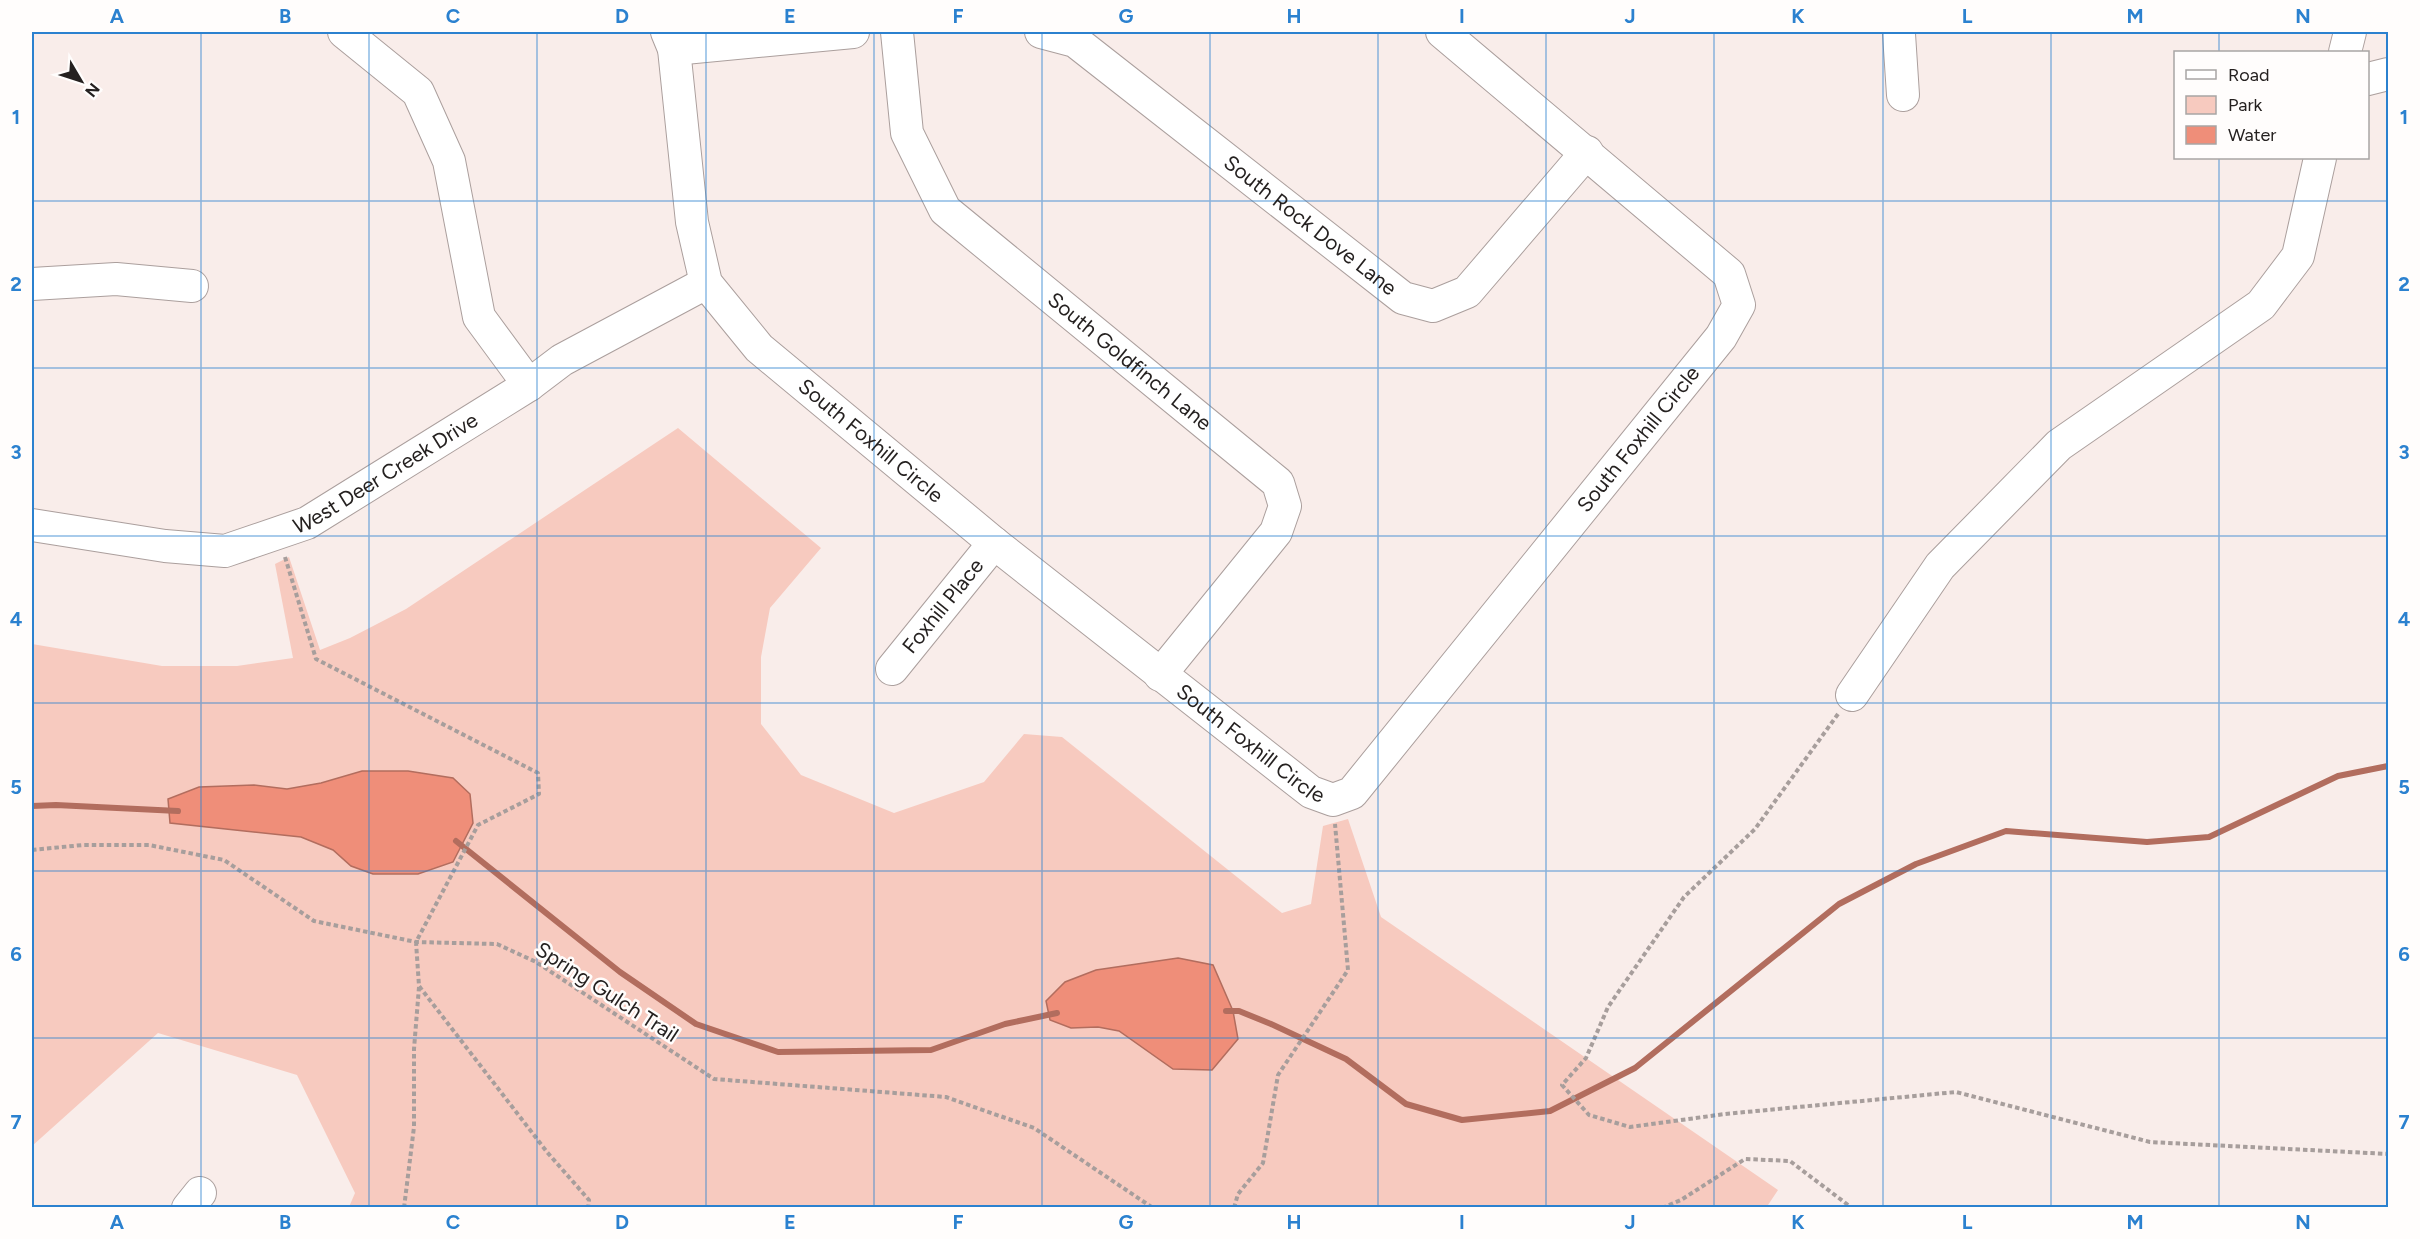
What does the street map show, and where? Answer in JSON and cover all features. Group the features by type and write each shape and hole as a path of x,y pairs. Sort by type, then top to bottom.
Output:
{"street":[{"path":"345,32 418,92 449,161 479,318 529,385"},
{"path":"671,40 853,32"},
{"name":"South Goldfinch Lane","path":"897,32 907,133 945,210 1278,483 1285,506 1276,532 1160,675"},
{"name":"South Rock Dove Lane","path":"1041,32 1075,41 1402,298 1433,306 1467,292 1587,152"},
{"name":"South Foxhill Circle","path":"671,40 692,222 705,284 759,348 994,543 1160,675 1311,792 1333,800 1352,793 1721,337 1739,305 1729,274 1442,32"},
{"path":"1896,32 1903,95"},
{"path":"2345,51 2350,32"},
{"path":"2369,79 2388,74"},
{"path":"1852,695 1940,566 2059,444 2261,305 2298,255 2320,159"},
{"path":"32,284 116,279 192,286"},
{"name":"West Deer Creek Drive","path":"32,525 165,546 225,550 308,523 529,385 562,360 705,284"},
{"name":"Foxhill Place","path":"892,669 994,543"}],"path":[{"path":"278,533 316,659 538,773 539,794 478,825 416,942 419,986 414,1048 414,1127 404,1208"},
{"path":"1852,695 1755,829 1684,897 1608,1007 1586,1058 1562,1085 1588,1115 1630,1127 1725,1114 1956,1092 2150,1142 2388,1154"},
{"path":"1234,1208 1238,1194 1263,1163 1278,1075 1348,970 1333,800"},
{"name":"Spring Gulch Trail","path":"32,850 83,845 149,844 224,860 314,921 416,942 496,944 536,962 714,1079 946,1097 1034,1128 1153,1208"},
{"path":"419,986 547,1152 589,1200 588,1208"},
{"path":"1662,1208 1681,1200 1745,1159 1790,1161 1852,1208"}],"green space":[{"path":"678,428 821,548 770,608 761,657 761,724 801,775 894,813 984,782 1024,734 1062,737 1282,913 1311,904 1323,826 1348,819 1381,917 1778,1190 1766,1208 349,1207 355,1193 297,1075 158,1033 32,1146 32,644 162,666 237,666 293,658 275,564 289,557 320,650 350,638 406,609"}],"water":[{"path":"362,771 408,771 453,778 470,794 473,823 453,862 418,874 373,874 351,866 333,850 301,837 170,823 168,799 199,787 254,785 287,789 321,783"},
{"path":"1178,958 1213,965 1233,1011 1238,1039 1212,1070 1173,1069 1119,1031 1098,1027 1071,1028 1050,1020 1046,1001 1065,982 1096,970"}],"waterway":[{"path":"1226,1011 1239,1011 1346,1059 1406,1104 1462,1120 1550,1111 1635,1068 1839,904 1916,864 2006,831 2147,842 2209,837 2338,776 2388,766"},
{"path":"32,806 56,805 178,811"},
{"path":"456,841 620,972 696,1024 778,1052 931,1050 1005,1024 1057,1013"}]}
